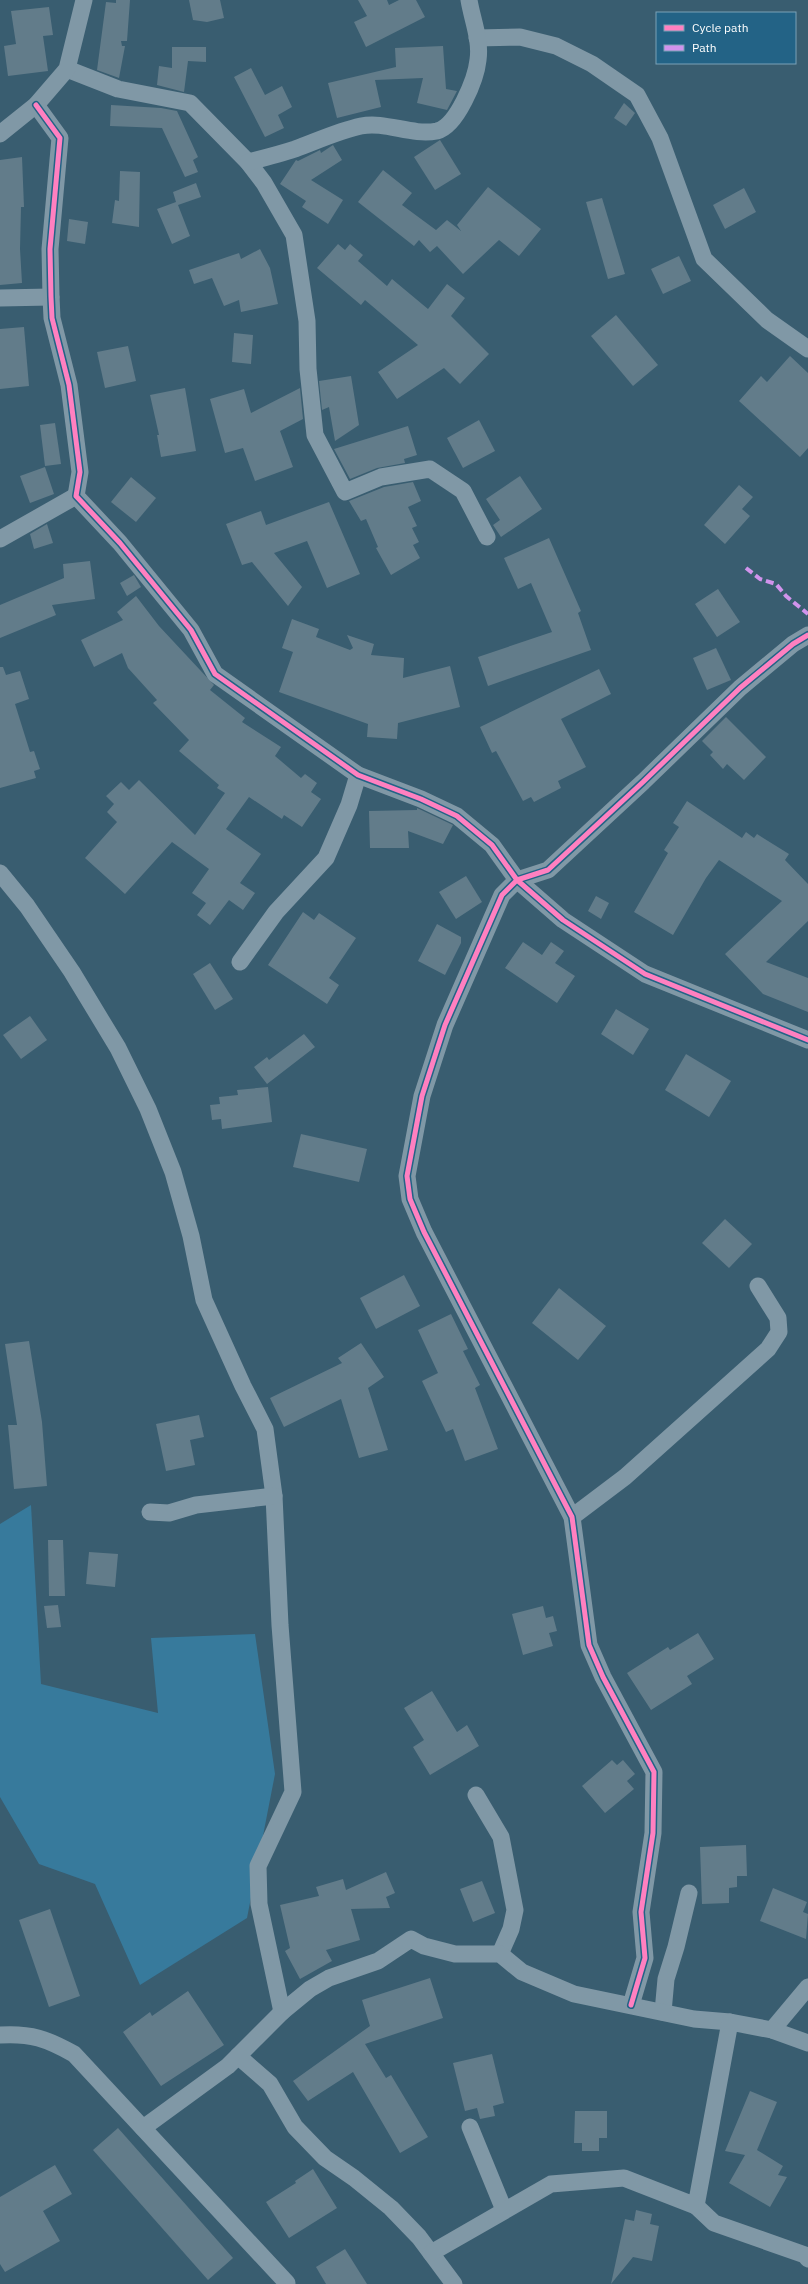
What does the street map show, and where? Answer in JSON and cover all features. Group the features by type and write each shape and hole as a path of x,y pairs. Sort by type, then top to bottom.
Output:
{"street":[{"path":"0,134 36,104 67,69 84,0"},
{"path":"248,162 362,126 381,126 407,131 438,130 456,116 466,98 478,59 477,38 469,0"},
{"path":"477,38 520,37 556,46 592,64 636,95 660,138 704,259 767,320 808,348"},
{"path":"67,69 118,89 190,103 248,162 264,183 294,235 307,321 308,369 315,435 345,492 381,477 430,469 463,491 487,536"},
{"path":"36,104 60,138 50,249 51,297 52,318 69,385 80,472 76,496"},
{"path":"0,298 51,297"},
{"path":"0,539 76,496"},
{"path":"76,496 120,542 191,630 215,674 358,775 421,799 457,816 492,845 518,880 563,920 645,974 808,1040"},
{"path":"631,2005 645,1958 641,1912 653,1833 654,1772 603,1677 589,1645 572,1517 424,1232 410,1199 407,1176 422,1096 445,1025 502,895 518,880 548,870 643,782 740,688 793,644 808,635"},
{"path":"240,962 276,912 326,858 348,805 358,775"},
{"path":"0,873 27,906 72,972 118,1048 148,1109 173,1172 192,1236 204,1300 243,1386 265,1429 274,1496 280,1625 293,1792 258,1866 259,1904 282,2012"},
{"path":"572,1517 625,1477 768,1349 779,1332 778,1318 758,1286"},
{"path":"150,1512 169,1513 196,1505 274,1496"},
{"path":"476,1795 500,1837 515,1910 511,1930 500,1954"},
{"path":"663,2012 666,1979 676,1947 689,1893"},
{"path":"143,2128 228,2066 282,2012 310,1989 329,1978 378,1961 411,1939 424,1946 455,1954 500,1954 522,1972 574,1994 694,2019 730,2022 772,2030 808,2044"},
{"path":"772,2030 808,1987"},
{"path":"696,2206 730,2022"},
{"path":"0,2035 14,2034 46,2038 74,2054 287,2283"},
{"path":"238,2056 270,2084 295,2127 325,2158 391,2208 419,2237 454,2284"},
{"path":"470,2127 504,2210"},
{"path":"431,2253 552,2184 624,2178 696,2206 714,2223 805,2255 808,2259"}],"shaded area":[{"path":"31,1505 41,1684 158,1713 151,1638 255,1634 275,1774 247,1918 140,1985 95,1884 39,1864 0,1797 0,1524"}],"building":[{"path":"116,0 130,0 127,41 121,41 122,46 125,46 119,78 97,70 106,2 116,3"},
{"path":"189,0 220,0 224,18 207,22 193,20"},
{"path":"358,0 387,0 389,5 399,0 416,0 425,17 366,47 354,22 367,16"},
{"path":"49,7 53,35 43,36 48,71 8,76 4,46 16,44 11,11"},
{"path":"443,46 446,89 457,91 447,110 417,103 423,78 375,80 381,107 337,118 328,83 396,67 395,48"},
{"path":"172,47 206,47 206,62 188,61 184,92 157,85 159,66 172,68"},
{"path":"251,68 265,95 282,86 292,107 278,115 284,128 265,137 234,77"},
{"path":"624,103 635,113 626,126 614,118"},
{"path":"111,105 161,108 177,111 198,157 193,160 198,172 185,177 162,128 110,126"},
{"path":"440,140 461,174 435,190 414,157"},
{"path":"333,145 342,160 311,180 343,200 328,224 302,207 306,201 280,184 296,160 298,161 320,150 321,153"},
{"path":"22,157 24,207 21,207 20,249 22,283 0,285 0,160"},
{"path":"383,170 412,193 402,205 436,230 447,220 461,231 457,225 488,187 541,229 519,256 499,240 463,274 437,246 430,252 419,240 414,246 358,202"},
{"path":"120,171 140,172 139,227 112,223 115,200 119,201"},
{"path":"196,183 201,197 178,205 190,236 172,244 157,209 176,202 173,192"},
{"path":"744,188 756,212 725,229 713,205"},
{"path":"602,198 625,274 608,279 586,202"},
{"path":"69,219 88,222 85,244 67,241"},
{"path":"338,244 345,250 350,244 363,255 358,261 387,286 392,279 428,309 447,284 465,298 451,316 489,354 460,384 444,368 397,399 378,372 418,345 365,300 361,305 317,268"},
{"path":"260,249 270,268 278,304 241,312 239,300 224,306 212,278 194,284 189,270 239,253 241,259"},
{"path":"679,256 691,281 663,294 651,269"},
{"path":"616,315 658,365 633,386 591,336"},
{"path":"24,327 29,386 0,389 0,329"},
{"path":"234,333 253,335 251,364 232,362"},
{"path":"128,346 136,381 105,388 97,352"},
{"path":"790,356 808,373 808,448 800,457 739,401 761,376 767,382"},
{"path":"351,376 359,425 335,441 329,407 322,410 319,381"},
{"path":"185,388 196,451 161,457 157,435 159,435 150,395"},
{"path":"300,388 303,419 280,431 293,467 255,481 243,448 225,453 210,399 244,389 251,413"},
{"path":"479,420 495,451 463,468 447,438"},
{"path":"55,423 61,464 45,466 40,425"},
{"path":"408,426 417,455 404,459 405,463 377,468 350,479 334,449"},
{"path":"45,467 54,494 30,503 20,476"},
{"path":"520,476 542,509 501,537 493,525 500,520 486,499"},
{"path":"131,477 156,498 136,522 111,502"},
{"path":"413,482 421,501 408,507 417,526 412,528 419,542 413,545 420,558 391,575 376,548 378,547 366,519 361,521 349,501 384,487"},
{"path":"739,485 753,497 742,509 750,516 725,544 704,525"},
{"path":"329,502 360,574 327,588 307,541 274,553 302,587 288,606 252,562 242,565 226,524 261,511 266,525"},
{"path":"47,524 53,543 34,549 30,534"},
{"path":"549,538 581,611 578,613 591,650 488,686 478,657 552,632 531,583 518,589 504,558"},
{"path":"90,561 95,599 52,605 56,615 0,638 0,605 64,578 63,564"},
{"path":"134,575 141,587 127,596 120,583"},
{"path":"718,589 740,622 717,637 695,604"},
{"path":"136,596 159,626 214,685 210,690 245,718 242,722 281,747 275,756 301,778 305,774 317,783 311,792 321,799 302,827 284,815 282,819 249,797 226,829 261,854 240,883 255,893 243,910 229,900 210,925 197,915 206,903 192,893 209,869 172,842 125,894 85,858 117,822 107,812 114,804 106,796 121,782 129,790 139,780 195,835 225,793 217,788 219,785 179,751 189,740 153,703 157,700 128,668 122,653 94,667 81,640 123,620 117,612"},
{"path":"292,619 319,629 316,637 350,650 353,648 347,635 374,644 371,655 404,658 403,678 450,666 460,707 398,723 397,739 367,737 368,724 279,692 293,652 282,648"},
{"path":"716,648 731,680 707,690 693,658"},
{"path":"0,667 3,667 6,675 20,671 29,699 15,704 30,752 34,751 40,769 34,771 36,778 0,788"},
{"path":"599,669 611,694 561,719 586,767 558,781 561,788 534,802 531,797 523,801 496,751 492,753 480,727"},
{"path":"726,717 766,757 744,780 727,764 723,769 710,755 713,752 702,741"},
{"path":"687,801 742,838 746,832 754,838 757,834 789,854 785,860 808,884 808,921 766,962 808,978 808,1012 763,994 725,954 782,901 719,860 706,878 673,935 634,912 668,853 664,850 679,827 673,823"},
{"path":"417,808 453,825 443,844 408,831 409,848 370,848 369,811 417,810"},
{"path":"466,876 482,902 456,919 439,892"},
{"path":"596,896 609,903 601,919 588,911"},
{"path":"303,912 314,920 319,913 356,938 329,978 339,985 327,1004 268,965"},
{"path":"437,924 461,937 461,943 445,975 418,961"},
{"path":"523,942 542,955 551,942 564,951 555,963 575,976 557,1003 505,968"},
{"path":"210,963 233,999 215,1010 193,974"},
{"path":"616,1009 649,1029 633,1055 601,1034"},
{"path":"30,1016 47,1040 21,1059 3,1035"},
{"path":"304,1034 315,1047 267,1084 254,1067 267,1057 269,1060"},
{"path":"686,1054 731,1081 709,1117 665,1090"},
{"path":"268,1087 272,1122 222,1129 221,1119 212,1120 210,1105 220,1104 219,1097 238,1095 237,1090"},
{"path":"301,1134 367,1149 359,1182 293,1167"},
{"path":"725,1219 752,1244 729,1268 702,1243"},
{"path":"404,1275 420,1306 376,1329 360,1298"},
{"path":"559,1288 606,1326 578,1360 532,1323"},
{"path":"451,1314 468,1349 463,1351 480,1385 475,1388 498,1449 465,1461 453,1429 446,1432 422,1381 438,1373 418,1330"},
{"path":"29,1341 42,1422 47,1486 14,1489 8,1425 17,1425 5,1344"},
{"path":"361,1343 384,1377 368,1388 388,1450 359,1458 341,1399 284,1427 270,1398 342,1363 338,1358"},
{"path":"199,1415 204,1437 190,1440 195,1465 166,1471 156,1424"},
{"path":"48,1540 63,1540 65,1596 49,1596"},
{"path":"89,1552 118,1554 115,1587 86,1584"},
{"path":"58,1605 61,1627 47,1628 44,1606"},
{"path":"543,1606 546,1618 553,1616 557,1631 549,1633 553,1646 523,1655 512,1614"},
{"path":"698,1633 714,1659 687,1676 692,1684 651,1710 627,1673 668,1647 670,1650"},
{"path":"432,1691 457,1732 467,1725 479,1746 430,1775 413,1747 424,1740 404,1708"},
{"path":"612,1760 617,1765 623,1760 635,1774 627,1781 634,1789 605,1813 582,1786"},
{"path":"746,1845 747,1876 737,1876 737,1887 729,1888 729,1903 702,1904 700,1847"},
{"path":"386,1872 395,1893 386,1897 390,1908 351,1909 360,1940 326,1950 332,1961 300,1979 285,1951 290,1948 280,1905 319,1896 316,1887 343,1879 346,1890"},
{"path":"482,1881 495,1913 473,1922 460,1889"},
{"path":"773,1888 807,1902 803,1912 808,1914 806,1939 760,1921"},
{"path":"50,1909 80,1996 49,2007 19,1920"},
{"path":"430,1978 443,2018 365,2044 386,2078 391,2075 428,2137 400,2153 353,2072 308,2101 293,2081 370,2026 362,2000"},
{"path":"188,1991 224,2045 161,2086 123,2032 150,2012 152,2016"},
{"path":"492,2054 504,2103 493,2106 495,2116 480,2119 477,2108 465,2111 453,2063"},
{"path":"750,2091 777,2102 757,2150 783,2166 778,2175 787,2177 770,2207 729,2183 745,2155 725,2151"},
{"path":"575,2111 607,2111 607,2138 599,2138 599,2151 582,2151 582,2143 574,2143"},
{"path":"118,2128 233,2258 208,2280 93,2150"},
{"path":"55,2165 72,2194 43,2211 60,2241 5,2272 0,2264 0,2197"},
{"path":"313,2169 337,2208 289,2238 266,2202 296,2183 295,2181"},
{"path":"636,2210 652,2214 650,2224 659,2226 652,2261 633,2257 611,2284 625,2219 634,2221"},
{"path":"345,2249 367,2284 326,2284 316,2267"}],"marked path":[{"path":"746,568 760,579 776,584 786,596 808,614"}],"cycle path":[{"path":"36,105 60,138 50,249 51,297 52,318 69,385 80,472 76,496 120,543 191,630 215,674 358,775 421,799 457,816 492,845 517,880 563,920 645,974 808,1040"},
{"path":"631,2005 645,1958 641,1912 653,1833 654,1772 603,1677 589,1645 572,1517 424,1232 410,1199 407,1176 422,1096 445,1025 502,895 517,880 548,870 643,782 740,688 793,644 808,635"}]}
